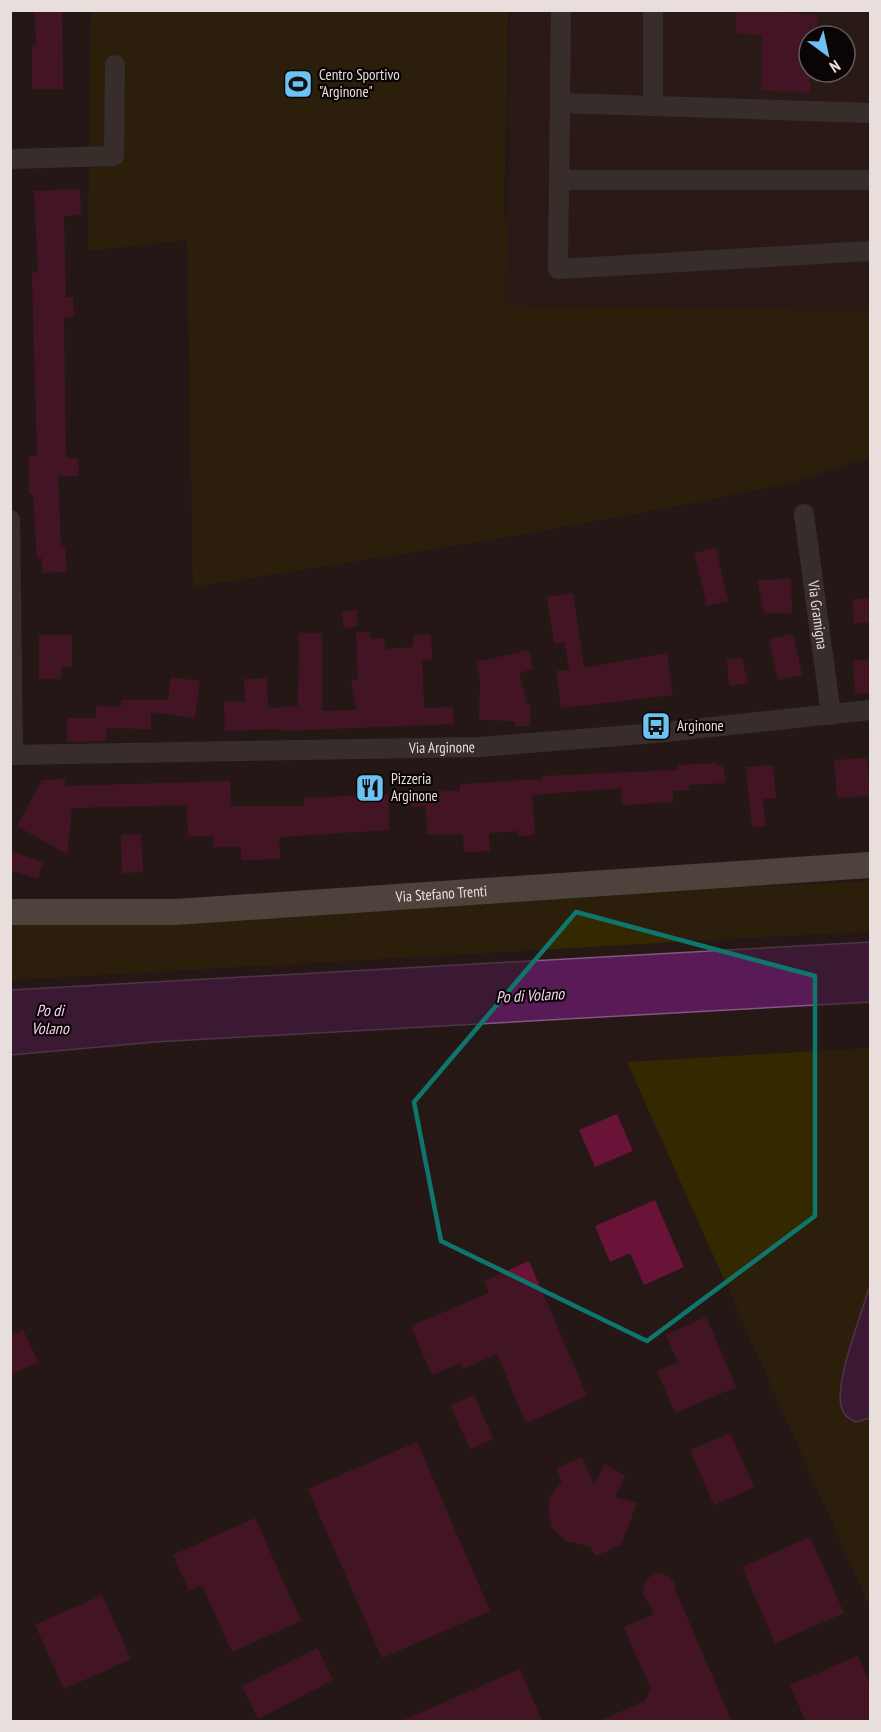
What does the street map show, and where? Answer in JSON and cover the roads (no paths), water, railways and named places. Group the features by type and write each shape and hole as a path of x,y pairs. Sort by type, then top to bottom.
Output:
{"main road":[{"name":"Via Stefano Trenti","path":"10,912 176,912 870,865"}],"street":[{"path":"561,10 558,268 870,251"},
{"path":"653,10 653,106"},
{"path":"10,159 114,156 115,65"},
{"path":"560,103 870,113"},
{"path":"559,180 870,180"},
{"name":"Via Gramigna","path":"804,514 831,715"},
{"path":"10,520 12,755"},
{"name":"Via Arginone","path":"12,755 479,747 870,710"}],"water":[{"name":"Po di Volano","path":"870,942 870,1002 155,1042 11,1055 11,990"},
{"path":"870,1285 870,1418 856,1422 843,1412 840,1394 845,1364"}],"place":[{"name":"Centro Sportivo \"Arginone\"","path":"298,84"},
{"name":"Arginone","path":"656,726"},
{"name":"Pizzeria Arginone","path":"370,788"}]}
